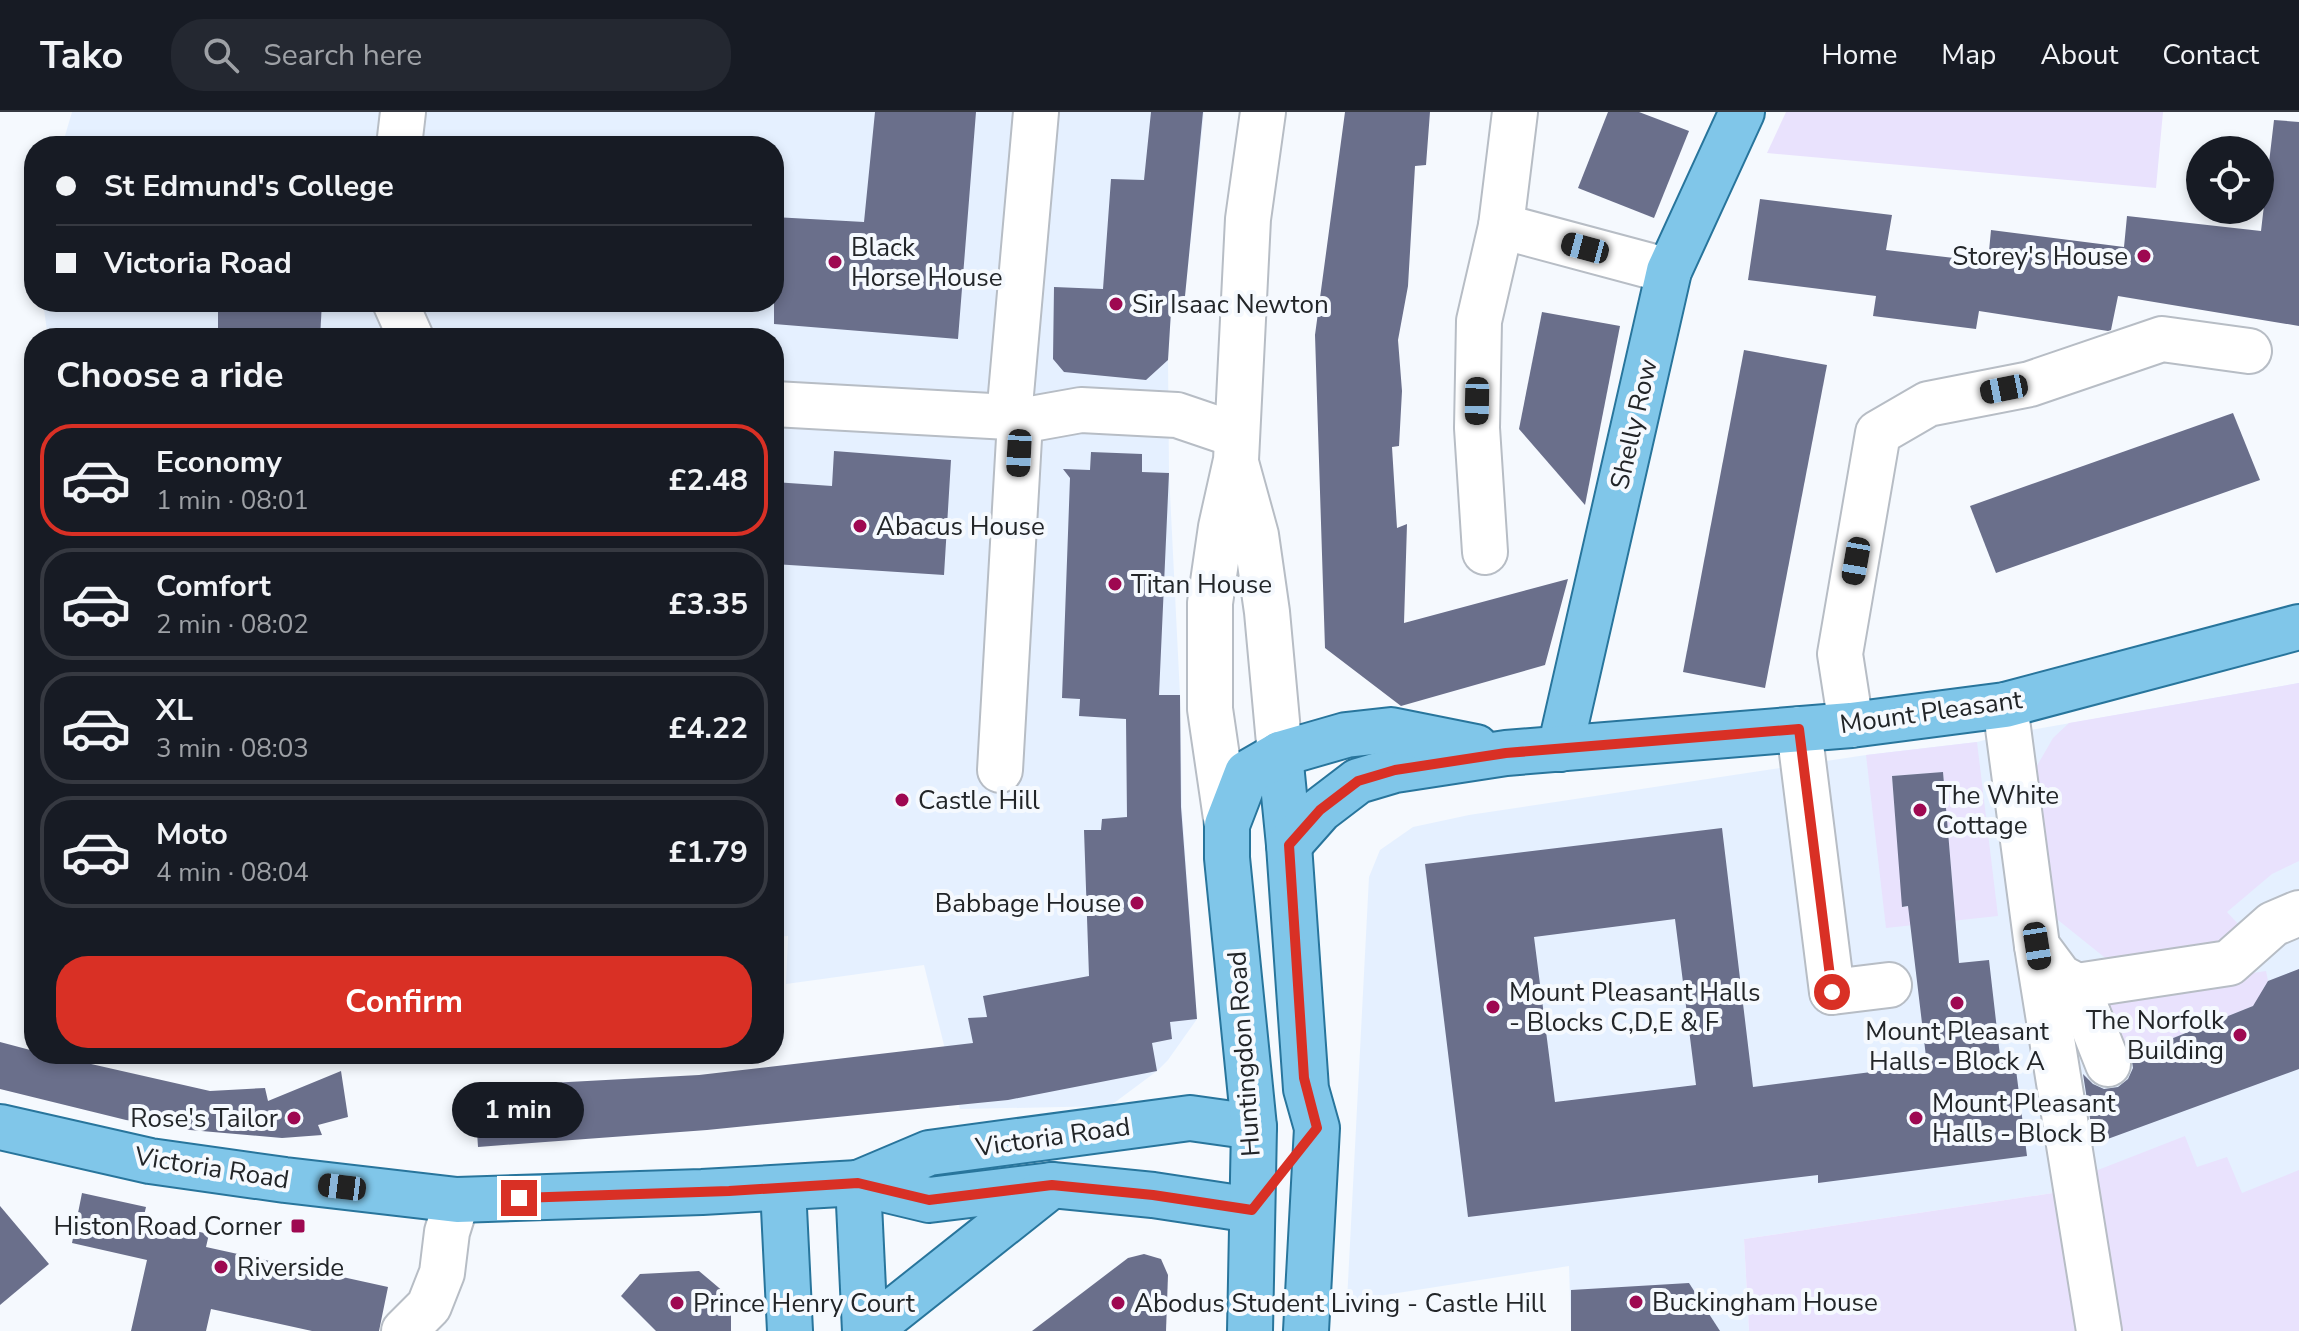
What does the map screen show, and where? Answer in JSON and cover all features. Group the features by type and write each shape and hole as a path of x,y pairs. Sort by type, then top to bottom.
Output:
{"main road":[{"name":"Shelly Row","path":"1560,749 1669,271 1742,112"},
{"name":"Mount Pleasant","path":"1289,845 1320,810 1358,781 1395,770 1506,753 1851,725 2005,705 2299,627"},
{"name":"Mount Pleasant","path":"1227,825 1247,773 1280,754 1346,735 1391,730 1506,753"},
{"path":"1280,754 1304,1078 1317,1128 1306,1331"},
{"name":"Huntingdon Road","path":"1227,825 1227,858 1254,1127 1250,1331"},
{"name":"Victoria Road","path":"858,1183 929,1153 1190,1118 1254,1127"},
{"path":"1254,1127 1312,1202"},
{"path":"1252,1210 1317,1128"},
{"name":"Victoria Road","path":"2,1131 150,1161 457,1200 858,1183 929,1200 1052,1185 1153,1195 1252,1210"},
{"path":"858,1183 866,1331"},
{"path":"866,1331 1052,1185"},
{"path":"783,1188 790,1331"}],"street":[{"path":"400,136 403,112"},
{"path":"1000,770 1014,419 1036,112"},
{"path":"1227,825 1210,709 1210,603 1236,448 1248,219 1263,112"},
{"path":"1485,552 1477,428 1479,321 1501,226 1515,112"},
{"path":"1501,226 1669,271"},
{"path":"1851,725 1840,654 1878,433 1928,404 2030,384 2162,339 2249,351"},
{"path":"784,405 1014,419 1081,410 1177,415 1236,448 1256,535 1267,612 1280,754"},
{"path":"2005,705 2037,946 2099,1331"},
{"path":"1799,729 1832,992 1889,985"},
{"path":"2037,946 2060,977 2077,986 2229,963 2273,924 2299,913"},
{"path":"2077,986 2108,1064"},
{"path":"404,1331 429,1306 438,1284 447,1232 457,1200"}],"shaded area":[{"path":"72,112 1204,112 1185,296 1171,311 1168,360 1169,473 1182,808 1197,1019 1168,1060 1110,1106 960,1109 924,965 786,984 784,328 47,328 44,312 784,312 784,136 65,136"},
{"path":"1786,112 2163,112 2156,188 1767,153"},
{"path":"2299,683 2299,1331 2080,1331 2053,1193 1744,1239 1749,1331 1571,1331 1569,1266 1347,1301 1369,877 1380,850 1413,827 1469,815 1866,755 1977,742"},
{"path":"2299,683 2299,861 2272,874 2227,912 2241,927 2226,941 2114,965 2058,920 2047,903 2030,778 2053,738 2069,723"},
{"path":"1977,742 1998,916 1886,928 1866,755","holes":["1943,772 1954,903 1903,907 1892,776"]},
{"path":"2266,971 2268,981 2263,989 2268,1000 2118,1060 2101,1002 2109,995"},
{"path":"2185,1136 2197,1167 2227,1157 2242,1193 2299,1170 2299,1331 2113,1331 2085,1175"},
{"path":"2053,1193 2080,1331 1749,1331 1744,1239"}],"building":[{"path":"875,112 976,112 958,339 774,324 774,312 784,312 784,218 864,222"},
{"name":"Sir Isaac Newton","path":"1151,112 1203,112 1185,296 1171,311 1168,360 1146,380 1064,372 1053,359 1054,287 1103,289 1111,179 1144,180"},
{"path":"1345,112 1430,112 1426,165 1415,166 1408,286 1398,340 1402,391 1399,446 1392,447 1397,528 1407,524 1404,623 1568,579 1545,665 1401,706 1325,648 1315,335"},
{"path":"1608,112 1639,112 1689,131 1654,218 1578,188"},
{"name":"Storey's House","path":"2274,120 2299,122 2299,326 2118,296 2111,330 2108,331 1979,311 1976,329 1873,316 1876,296 1748,280 1760,199 1892,215 1886,250 1988,262 1991,230 2124,247 2127,216 2261,231 2262,224 2274,224"},
{"path":"218,312 321,312 321,328 218,328"},
{"path":"1542,312 1620,326 1585,505 1519,429"},
{"path":"1744,350 1827,365 1765,688 1683,672"},
{"path":"2233,413 2260,480 1996,573 1970,506"},
{"name":"Abacus House","path":"834,451 951,460 944,575 784,565 784,483 832,486"},
{"path":"1091,452 1142,454 1142,472 1169,473 1159,695 1180,695 1181,807 1197,1019 1170,1022 1172,1039 1152,1043 1157,1071 1008,1100 707,1130 478,1147 474,1087 699,1075 973,1043 968,1018 987,1017 983,996 1089,976 1084,830 1101,830 1102,819 1127,817 1126,719 1079,716 1080,699 1062,698 1070,478 1063,469 1090,470"},
{"path":"1943,772 1959,963 1989,960 2000,1056 2014,1054 2027,1156 1818,1183 1818,1175 1468,1217 1425,864 1722,828 1753,1087 1927,1065 1908,906 1902,907 1892,776","holes":["1675,919 1696,1085 1555,1102 1534,937"]},
{"name":"The Norfolk Building","path":"2299,969 2299,1069 2094,1144 2083,1074 2104,1089 2118,1087 2128,1079 2133,1068 2131,1055 2253,1006 2268,981"},
{"path":"0,1042 24,1048 24,1064 91,1064 210,1091 265,1088 268,1101 341,1071 348,1117 318,1125 322,1135 282,1138 190,1130 126,1120 0,1089"},
{"name":"Riverside","path":"82,1193 146,1207 143,1220 209,1234 206,1247 388,1287 379,1331 312,1331 211,1309 206,1331 131,1331 147,1260 72,1243"},
{"path":"0,1206 49,1264 0,1305"},
{"name":"Abodus Student Living - Castle Hill","path":"1144,1254 1161,1259 1168,1275 1166,1331 1032,1331 1128,1258"},
{"name":"Prince Henry Court","path":"699,1271 731,1298 731,1331 656,1331 621,1296 640,1274"},
{"name":"Buckingham House","path":"1689,1283 1720,1331 1571,1331 1571,1290"}],"place":[{"name":"Storey's House","path":"2144,256"},
{"name":"Black Horse House","path":"835,262"},
{"name":"Sir Isaac Newton","path":"1116,304"},
{"name":"Abacus House","path":"860,526"},
{"name":"Titan House","path":"1115,584"},
{"name":"Castle Hill","path":"902,800"},
{"name":"The White Cottage","path":"1920,810"},
{"name":"Babbage House","path":"1137,903"},
{"name":"Mount Pleasant Halls - Block A","path":"1957,1003"},
{"name":"Mount Pleasant Halls - Blocks C,D,E & F","path":"1493,1007"},
{"name":"The Norfolk Building","path":"2240,1035"},
{"name":"Rose's Tailor","path":"294,1118"},
{"name":"Mount Pleasant Halls - Block B","path":"1916,1118"},
{"name":"Histon Road Corner","path":"298,1226"},
{"name":"Riverside","path":"221,1267"},
{"name":"Buckingham House","path":"1636,1302"},
{"name":"Prince Henry Court","path":"677,1303"},
{"name":"Abodus Student Living - Castle Hill","path":"1118,1303"}],"route":[{"path":"519,1198 858,1183 929,1200 1052,1185 1153,1195 1252,1210 1317,1128 1304,1078 1289,845 1320,810 1358,781 1395,770 1506,753 1799,729 1832,992"}]}
